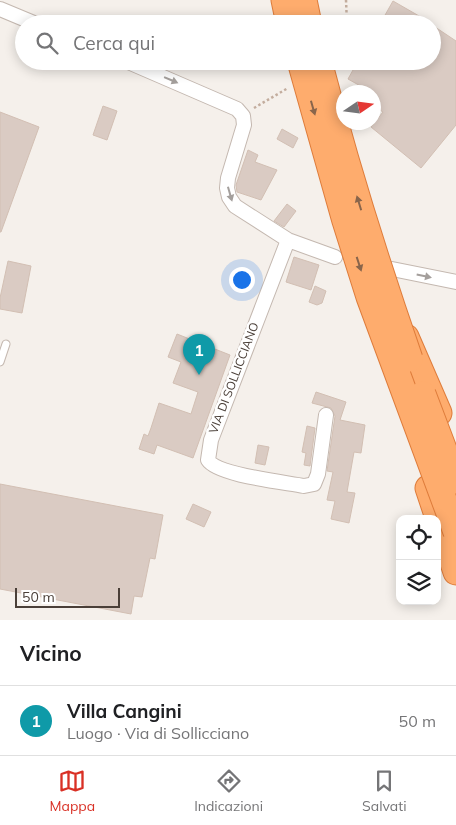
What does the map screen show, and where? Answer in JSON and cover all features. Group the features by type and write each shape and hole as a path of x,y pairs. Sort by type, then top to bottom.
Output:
{"highway":[{"path":"284,0 300,15"},
{"path":"303,70 345,221 383,286 456,452"},
{"path":"321,70 456,532"},
{"path":"383,286 456,481"},
{"path":"383,286 449,556 456,572"}],"street":[{"path":"0,9 15,15"},
{"path":"147,70 236,108 242,116 244,125 228,178 227,188 229,197 235,206 288,240 335,257"},
{"name":"VIA DI SOLLICCIANO","path":"288,240 211,440 208,460 211,465 224,471 304,486 314,484 318,474 326,415"},
{"path":"383,286 456,282"}],"lane":[{"path":"0,362 6,344"}],"path":[{"path":"346,0 347,15"}],"building":[{"path":"393,1 417,15 385,15"},
{"path":"441,31 456,41 456,125 421,168 375,130 381,130 381,114 383,112 381,111 381,85 359,85 348,79 353,70 441,70"},
{"path":"103,106 117,111 107,140 93,135"},
{"path":"0,112 39,127 1,232 0,232"},
{"path":"282,129 298,138 293,148 277,139"},
{"path":"248,150 258,155 255,162 277,170 261,200 237,192 236,185"},
{"path":"287,204 296,211 284,227 274,221"},
{"path":"294,257 319,265 311,290 286,282"},
{"path":"8,261 31,266 22,313 0,309 0,298"},
{"path":"315,286 326,291 322,303 317,305 309,302"},
{"path":"177,334 230,355 193,458 157,445 154,454 139,449 144,434 148,436 159,403 191,414 198,392 173,383 181,362 168,357"},
{"path":"316,392 346,402 340,420 365,425 361,453 354,452 347,492 355,493 349,523 331,519 335,501 327,500 333,472 327,471 335,416 331,408 312,403"},
{"path":"307,426 315,428 310,466 304,465 306,453 302,452"},
{"path":"258,445 269,447 265,465 255,463"},
{"path":"0,484 163,515 155,559 150,558 142,597 134,596 131,614 0,589"},
{"path":"193,504 211,512 204,527 186,519"}],"place":[{"name":"Villa Cangini","path":"199,375"}]}
